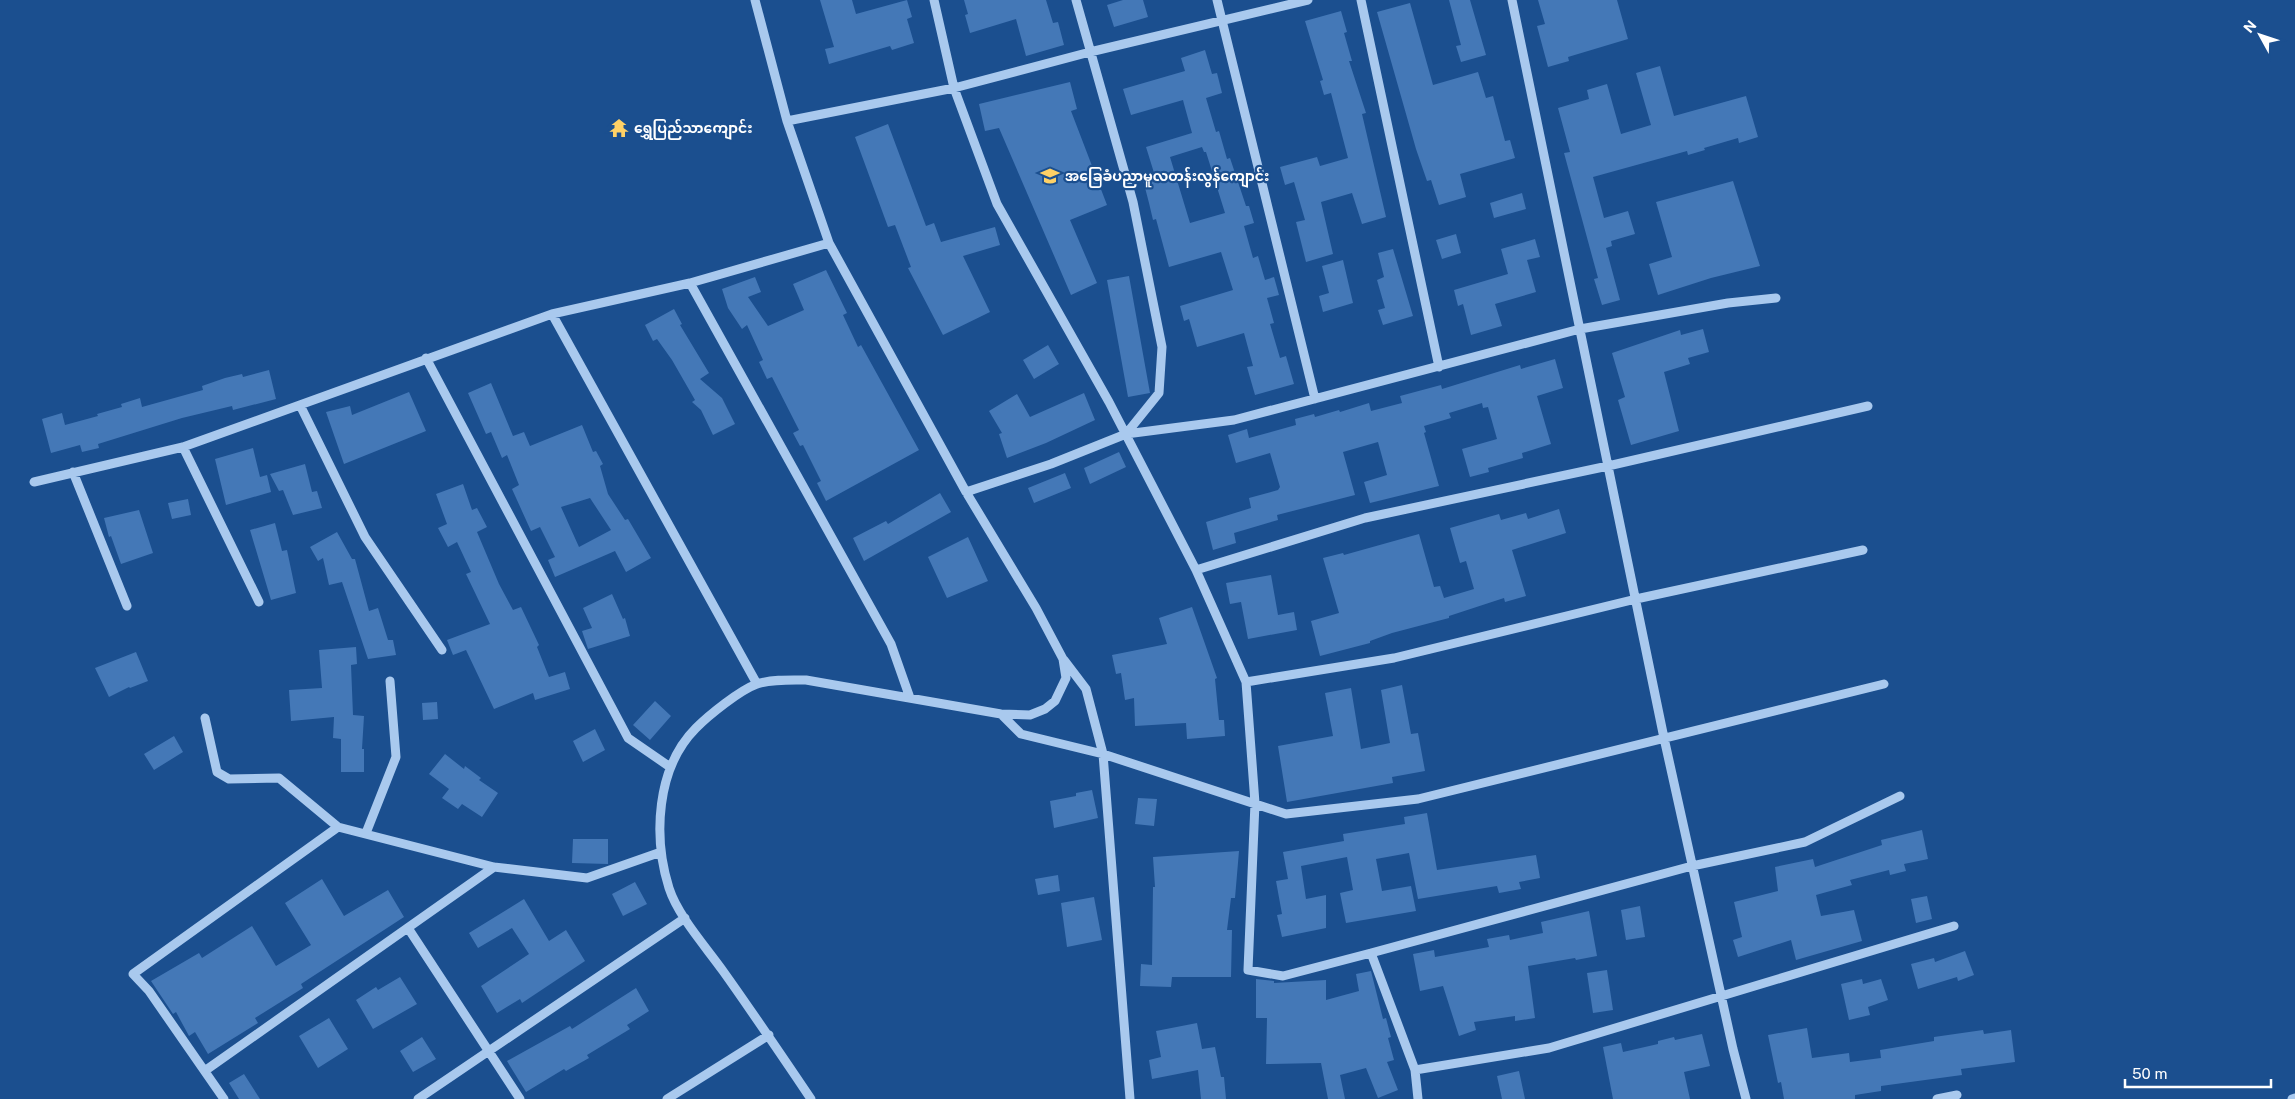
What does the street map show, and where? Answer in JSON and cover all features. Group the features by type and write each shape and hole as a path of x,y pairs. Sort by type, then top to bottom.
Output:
{"street":[{"path":"755,0 787,121 829,243 966,492 1036,608 1062,659 1086,688 1104,754 1130,1099"},
{"path":"934,0 954,88 997,204 1126,434 1196,570 1246,682 1255,803 1248,970 1283,976 1692,866 1805,842 1900,796"},
{"path":"1076,0 1133,202 1162,347 1159,393 1126,434"},
{"path":"1217,0 1315,399"},
{"path":"787,121 954,88 1090,52 1308,0"},
{"path":"1361,0 1438,367"},
{"path":"1512,0 1664,738 1721,998 1746,1099"},
{"path":"34,482 183,447 552,314 690,283 829,243"},
{"path":"690,283 891,644 910,698"},
{"path":"966,492 1050,464 1126,434 1234,420 1580,330 1728,303 1776,298"},
{"path":"552,314 757,684"},
{"path":"426,358 628,738 670,767"},
{"path":"300,405 365,537 442,650"},
{"path":"1196,570 1365,518 1608,466 1868,406"},
{"path":"183,447 260,602"},
{"path":"73,472 127,606"},
{"path":"1246,682 1394,658 1636,599 1863,550"},
{"path":"811,1099 769,1035 685,918 669,890 661,852 662,798 670,767 685,739 708,716 757,684 787,680 806,680 1001,714 1030,715 1045,709 1055,701 1066,678 1062,659"},
{"path":"366,834 396,757 390,681"},
{"path":"1001,714 1021,734 1104,754 1286,814 1418,799 1884,684"},
{"path":"205,718 217,772 222,777 229,779 279,778 338,827 494,868 587,878 661,852"},
{"path":"224,1099 206,1070 149,991 133,974 338,827"},
{"path":"206,1070 494,868"},
{"path":"418,1099 685,918"},
{"path":"1415,1070 1549,1048 1721,998 1954,926"},
{"path":"408,928 520,1099"},
{"path":"1371,953 1415,1070 1418,1099"},
{"path":"666,1099 769,1035"},
{"path":"1937,1099 1957,1094"}],"building":[{"path":"820,0 852,0 856,14 907,0 912,17 907,19 914,43 892,50 890,46 829,64 825,49 834,47"},
{"path":"964,0 1046,0 1053,23 1058,22 1064,45 1026,56 1016,19 970,33 965,15 968,14"},
{"path":"1123,0 1143,0 1148,17 1114,27 1107,5"},
{"path":"1449,0 1470,0 1486,55 1461,62 1456,46 1461,45"},
{"path":"1538,0 1617,0 1628,39 1568,57 1569,61 1548,67 1537,26 1545,24"},
{"path":"1410,3 1433,85 1478,72 1486,98 1493,96 1505,141 1510,140 1515,158 1460,174 1466,197 1439,205 1431,180 1427,181 1416,149 1377,12"},
{"path":"1341,11 1347,32 1344,33 1352,61 1349,61 1366,113 1362,114 1386,217 1362,224 1352,193 1321,202 1333,254 1306,262 1296,222 1305,220 1294,182 1285,185 1280,167 1317,157 1320,166 1348,158 1331,93 1324,95 1320,81 1323,80 1305,21"},
{"path":"1205,50 1212,74 1217,73 1222,93 1206,98 1216,132 1219,131 1227,159 1230,158 1246,206 1249,206 1254,223 1244,226 1253,258 1258,256 1265,280 1274,277 1279,295 1267,298 1274,323 1270,324 1280,358 1286,356 1294,384 1255,395 1247,367 1253,366 1244,333 1197,347 1189,319 1184,321 1180,306 1233,290 1221,252 1169,267 1156,219 1153,220 1143,180 1155,176 1146,147 1192,133 1183,100 1131,115 1123,89 1185,71 1181,58","holes":["1202,147 1204,152 1206,152 1225,213 1190,223 1170,157"]},
{"path":"1660,66 1674,116 1746,96 1758,137 1739,143 1738,138 1688,155 1687,151 1593,177 1604,218 1628,211 1635,234 1611,241 1612,246 1606,248 1620,300 1602,305 1594,279 1598,278 1564,153 1570,152 1558,108 1589,99 1587,90 1607,84 1621,134 1651,125 1636,73"},
{"path":"1070,82 1077,109 1071,111 1107,205 1070,220 1097,283 1071,295 999,128 985,131 979,104"},
{"path":"888,124 926,226 934,223 941,242 995,227 1000,245 963,256 990,312 943,335 908,268 911,267 895,225 888,227 855,137"},
{"path":"1733,181 1760,266 1711,278 1658,295 1649,264 1672,257 1656,202"},
{"path":"1522,193 1526,209 1494,218 1490,203"},
{"path":"1456,234 1461,253 1442,259 1436,240"},
{"path":"1535,239 1540,257 1527,260 1536,292 1495,304 1502,326 1471,335 1463,304 1458,306 1454,290 1508,274 1501,249"},
{"path":"1393,249 1413,316 1383,325 1378,310 1385,308 1377,280 1384,277 1378,253"},
{"path":"1343,260 1353,303 1323,312 1319,296 1329,293 1322,266"},
{"path":"826,270 847,313 843,315 858,347 861,345 919,450 826,501 817,483 821,481 803,445 800,446 793,433 799,430 772,377 767,379 759,362 763,360 747,325 742,329 728,308 722,289 755,277 761,292 748,297 768,326 804,310 793,284"},
{"path":"1129,276 1150,393 1128,397 1107,280"},
{"path":"674,309 682,324 680,325 709,373 700,379 722,398 735,424 713,435 701,410 692,402 695,400 672,360 657,339 653,341 645,325"},
{"path":"1703,329 1709,352 1688,358 1690,364 1664,372 1679,431 1631,445 1618,400 1625,397 1612,353 1680,330 1681,335"},
{"path":"1048,345 1059,364 1034,379 1023,360"},
{"path":"1555,359 1563,388 1537,396 1551,444 1522,453 1523,458 1488,468 1489,472 1470,477 1462,449 1497,439 1488,407 1483,408 1482,403 1449,413 1451,418 1424,426 1426,432 1424,433 1439,486 1370,503 1364,482 1387,475 1378,442 1343,452 1355,495 1277,515 1278,520 1234,533 1236,543 1213,550 1206,522 1251,508 1249,498 1278,490 1280,487 1270,453 1236,463 1228,435 1247,429 1249,438 1296,425 1295,419 1314,414 1315,417 1339,410 1340,412 1369,403 1371,411 1402,403 1400,396 1441,385 1442,389 1520,365 1521,369"},
{"path":"269,370 276,399 233,410 232,406 182,418 98,444 99,448 82,452 80,445 51,453 42,419 62,413 65,425 98,416 97,414 122,407 121,404 140,398 142,407 203,390 202,386 225,378 242,374 243,377"},
{"path":"491,383 513,436 524,432 530,446 582,425 593,452 596,451 603,464 600,466 608,494 625,520 628,519 651,558 626,572 615,551 555,577 548,560 555,557 540,527 531,531 512,489 519,485 507,455 502,458 491,432 486,434 468,393","holes":["590,498 611,530 579,547 561,507"]},
{"path":"409,392 426,431 344,464 326,412 350,406 352,415"},
{"path":"1084,393 1095,420 1046,443 1007,458 999,434 1002,433 989,411 1017,394 1030,417"},
{"path":"253,448 260,477 267,475 271,492 226,505 215,459"},
{"path":"1119,452 1126,467 1090,484 1084,468"},
{"path":"305,464 312,492 317,491 322,508 293,515 283,490 279,491 270,474"},
{"path":"1065,473 1071,488 1034,503 1028,488"},
{"path":"463,484 472,510 477,508 487,527 477,532 499,584 513,610 521,607 539,645 537,647 549,677 565,672 570,689 535,700 533,693 494,709 466,650 453,655 447,640 490,624 466,574 471,572 457,542 448,547 438,528 447,524 436,494"},
{"path":"940,493 951,512 864,561 853,538 886,521 888,524"},
{"path":"188,499 191,515 172,519 168,503"},
{"path":"1559,509 1566,533 1512,550 1526,596 1505,602 1504,598 1449,616 1449,618 1392,633 1370,641 1370,643 1320,656 1311,621 1339,613 1323,558 1343,553 1344,555 1419,534 1434,587 1440,586 1444,598 1474,589 1466,561 1460,563 1450,528 1499,514 1501,520 1526,513 1528,519"},
{"path":"139,510 153,553 121,564 111,536 109,537 104,518"},
{"path":"275,523 282,551 287,550 296,593 271,600 250,530"},
{"path":"337,532 352,559 355,559 369,611 378,608 388,640 393,640 396,655 368,659 342,582 329,585 323,558 318,561 310,547"},
{"path":"968,537 988,581 947,598 928,557"},
{"path":"1271,575 1278,615 1294,612 1297,630 1248,639 1241,602 1230,604 1226,583"},
{"path":"612,594 623,619 625,618 630,636 588,649 582,631 592,628 583,608"},
{"path":"1192,607 1217,678 1215,679 1219,720 1224,720 1225,736 1187,739 1186,723 1135,726 1134,698 1125,700 1121,673 1116,674 1112,655 1167,644 1159,618"},
{"path":"356,647 357,664 351,665 353,715 364,716 362,749 364,749 364,772 341,772 341,739 333,738 334,717 291,721 289,690 322,688 319,650"},
{"path":"136,652 148,681 129,687 109,697 95,668"},
{"path":"1402,685 1411,734 1418,733 1425,771 1392,777 1393,783 1287,802 1278,746 1333,736 1325,693 1351,688 1361,749 1390,743 1381,690"},
{"path":"655,701 671,716 650,740 633,725"},
{"path":"437,702 438,719 423,720 422,703"},
{"path":"595,729 605,750 583,762 573,741"},
{"path":"174,736 183,752 154,770 144,754"},
{"path":"445,754 464,769 465,766 481,778 479,780 498,793 482,817 462,804 458,809 442,798 449,789 429,774"},
{"path":"1092,790 1098,818 1054,828 1050,801 1076,796 1076,793"},
{"path":"1138,798 1157,799 1154,826 1135,824"},
{"path":"1427,813 1437,870 1536,855 1540,878 1519,882 1521,889 1499,893 1497,886 1418,899 1409,853 1376,859 1382,891 1411,886 1416,911 1346,923 1340,893 1353,890 1347,857 1301,866 1306,899 1326,895 1326,928 1282,937 1277,915 1282,914 1276,881 1288,879 1283,852 1344,841 1343,834 1405,824 1404,817"},
{"path":"1922,830 1928,859 1904,864 1906,871 1890,875 1889,870 1850,880 1852,885 1816,895 1821,916 1854,910 1862,941 1796,960 1791,940 1738,957 1733,940 1742,937 1734,902 1778,891 1775,867 1813,859 1815,867 1882,845 1881,840"},
{"path":"573,839 608,839 608,864 572,863"},
{"path":"1239,851 1235,898 1231,898 1227,930 1232,930 1231,977 1172,977 1171,987 1140,986 1141,964 1152,965 1153,887 1155,887 1153,857"},
{"path":"1058,875 1060,891 1038,895 1035,879"},
{"path":"322,879 344,916 388,890 404,917 301,984 303,988 255,1018 258,1023 208,1054 195,1032 189,1036 176,1012 173,1014 151,981 199,953 202,958 252,926 276,966 311,945 285,903"},
{"path":"635,882 647,904 623,916 612,894"},
{"path":"1927,896 1932,919 1916,923 1911,899"},
{"path":"1094,897 1102,940 1067,947 1061,903"},
{"path":"524,899 549,941 566,930 585,961 522,1003 520,999 497,1013 481,986 529,954 512,928 478,948 469,933"},
{"path":"1640,906 1645,937 1626,940 1621,910"},
{"path":"1589,911 1597,956 1528,966 1535,1018 1515,1021 1515,1016 1474,1022 1476,1030 1459,1036 1443,986 1420,991 1413,954 1434,950 1435,957 1489,947 1487,939 1509,935 1510,940 1543,933 1541,922"},
{"path":"1965,951 1974,975 1958,981 1957,977 1918,989 1911,964 1934,958 1935,962"},
{"path":"1607,970 1613,1010 1593,1013 1587,973"},
{"path":"1371,971 1383,1019 1386,1018 1391,1037 1388,1038 1394,1060 1387,1062 1398,1090 1378,1098 1366,1068 1340,1075 1345,1099 1328,1099 1321,1063 1266,1064 1267,1018 1256,1018 1256,979 1274,981 1274,983 1326,980 1326,1000 1359,991 1356,974"},
{"path":"400,977 417,1004 373,1029 356,1000 376,987 378,990"},
{"path":"1862,979 1863,984 1881,979 1888,1000 1868,1007 1870,1015 1849,1020 1841,984"},
{"path":"636,988 649,1011 627,1025 630,1029 587,1055 589,1058 566,1071 564,1069 526,1092 507,1061 570,1026 572,1029"},
{"path":"329,1018 348,1049 318,1068 299,1036"},
{"path":"1197,1023 1202,1049 1215,1047 1221,1077 1224,1077 1226,1099 1201,1099 1198,1070 1152,1079 1149,1060 1161,1057 1156,1031"},
{"path":"1807,1028 1812,1058 1849,1053 1850,1062 1881,1058 1880,1050 1934,1041 1934,1037 1983,1030 1984,1034 2011,1030 2015,1062 1961,1069 1962,1075 1881,1086 1881,1091 1855,1095 1855,1099 1784,1099 1781,1082 1778,1083 1768,1035"},
{"path":"1702,1034 1710,1066 1684,1072 1690,1099 1613,1099 1603,1047 1621,1043 1623,1052 1658,1044 1658,1041 1674,1037 1675,1040"},
{"path":"422,1037 436,1059 413,1072 400,1051"},
{"path":"1519,1071 1525,1099 1502,1099 1497,1076"},
{"path":"244,1074 260,1099 239,1099 229,1083"}],"place":[{"name":"ရွှေပြည်သာကျောင်း","path":"619,128"},
{"name":"အခြေခံပညာမူလတန်းလွန်ကျောင်း","path":"1050,176"}]}
